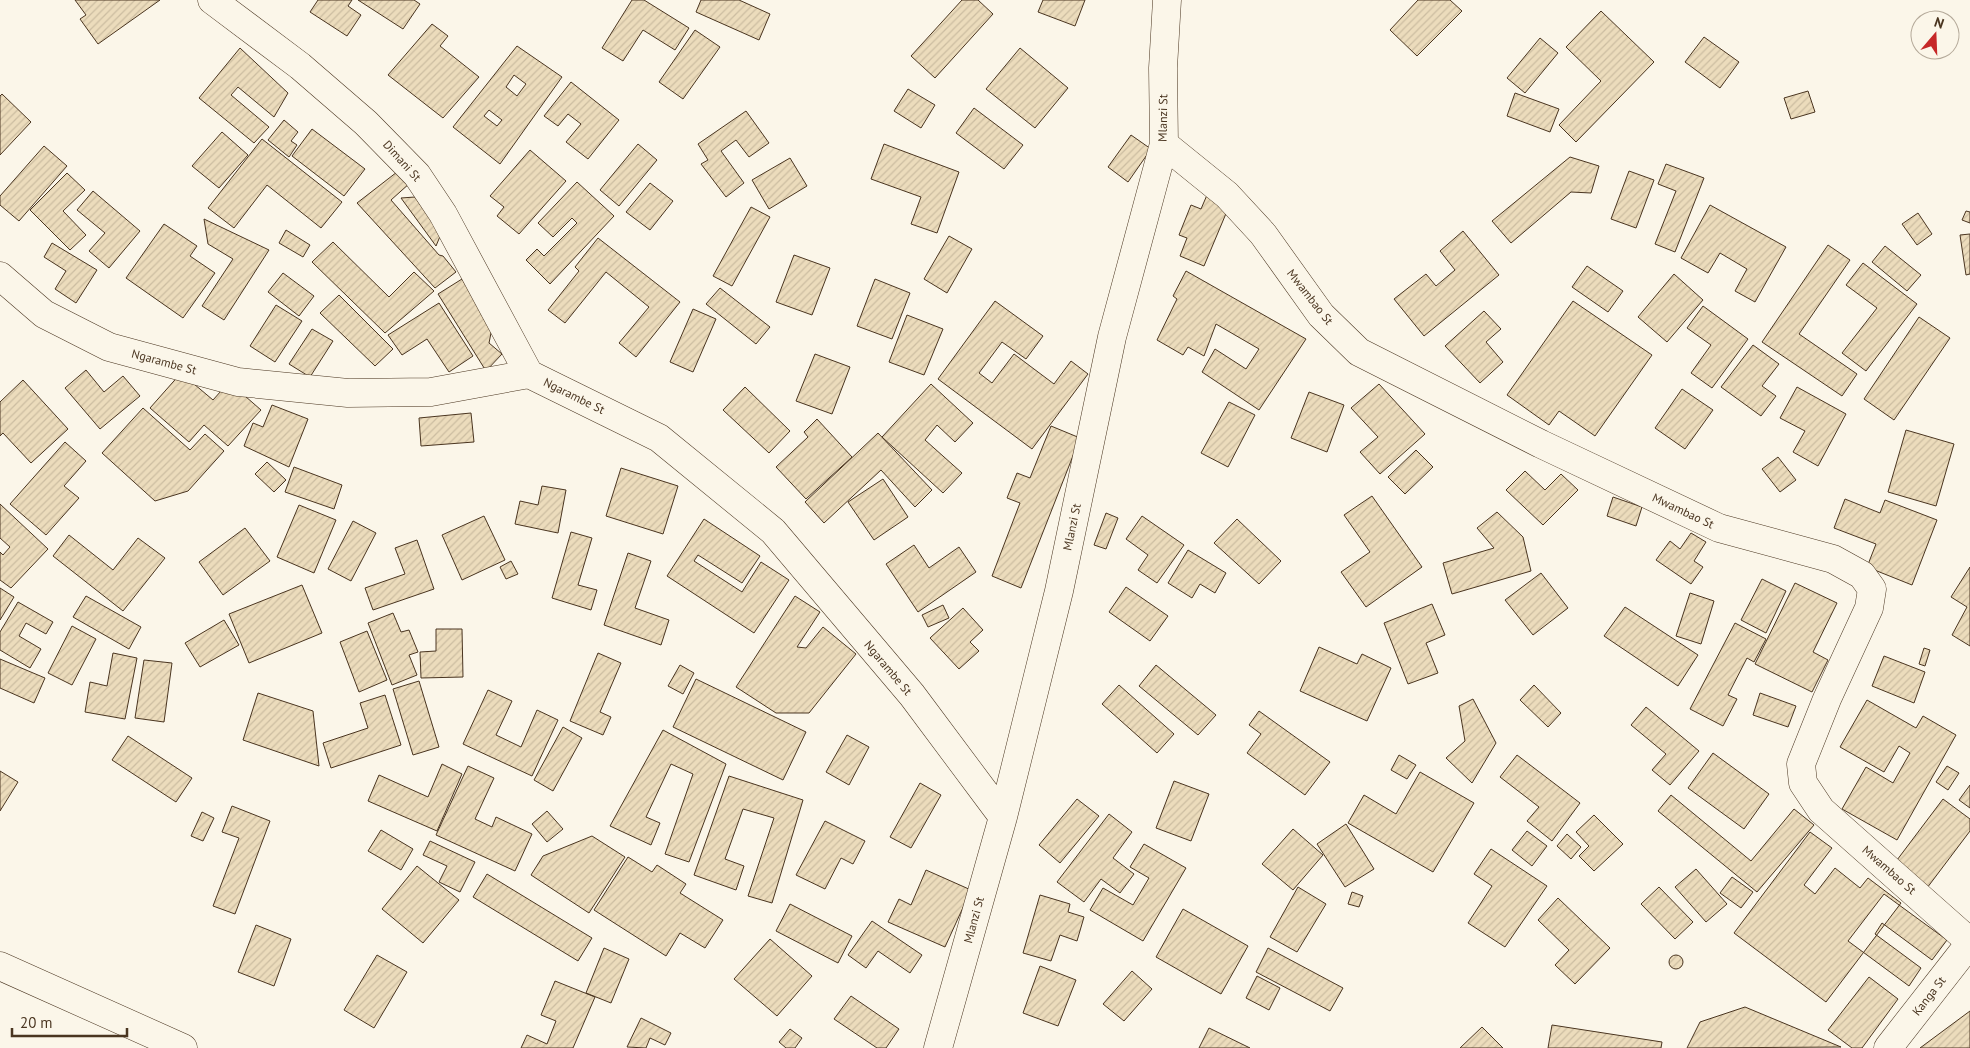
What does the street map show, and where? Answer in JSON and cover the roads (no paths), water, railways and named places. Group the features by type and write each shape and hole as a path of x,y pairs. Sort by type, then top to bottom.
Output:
{"street":[{"name":"Dimani St","path":"212,0 307,72 366,123 417,175 443,214 530,374"},
{"name":"Mlanzi St","path":"938,1048 1003,817 1059,591 1112,337 1164,144 1163,68 1167,0"},
{"name":"Mwambao St","path":"1164,144 1227,195 1263,234 1321,315 1359,352 1541,444 1719,528 1833,559 1862,575 1872,589 1869,608 1826,699 1801,764 1803,783 1821,810 1970,943"},
{"name":"Ngarambe St","path":"0,276 44,314 109,346 238,382 348,393 422,392 530,374 659,438 773,531 912,695 1003,817"},
{"name":"Kanga St","path":"1888,1048 1970,943"},
{"path":"0,966 183,1048"}]}
